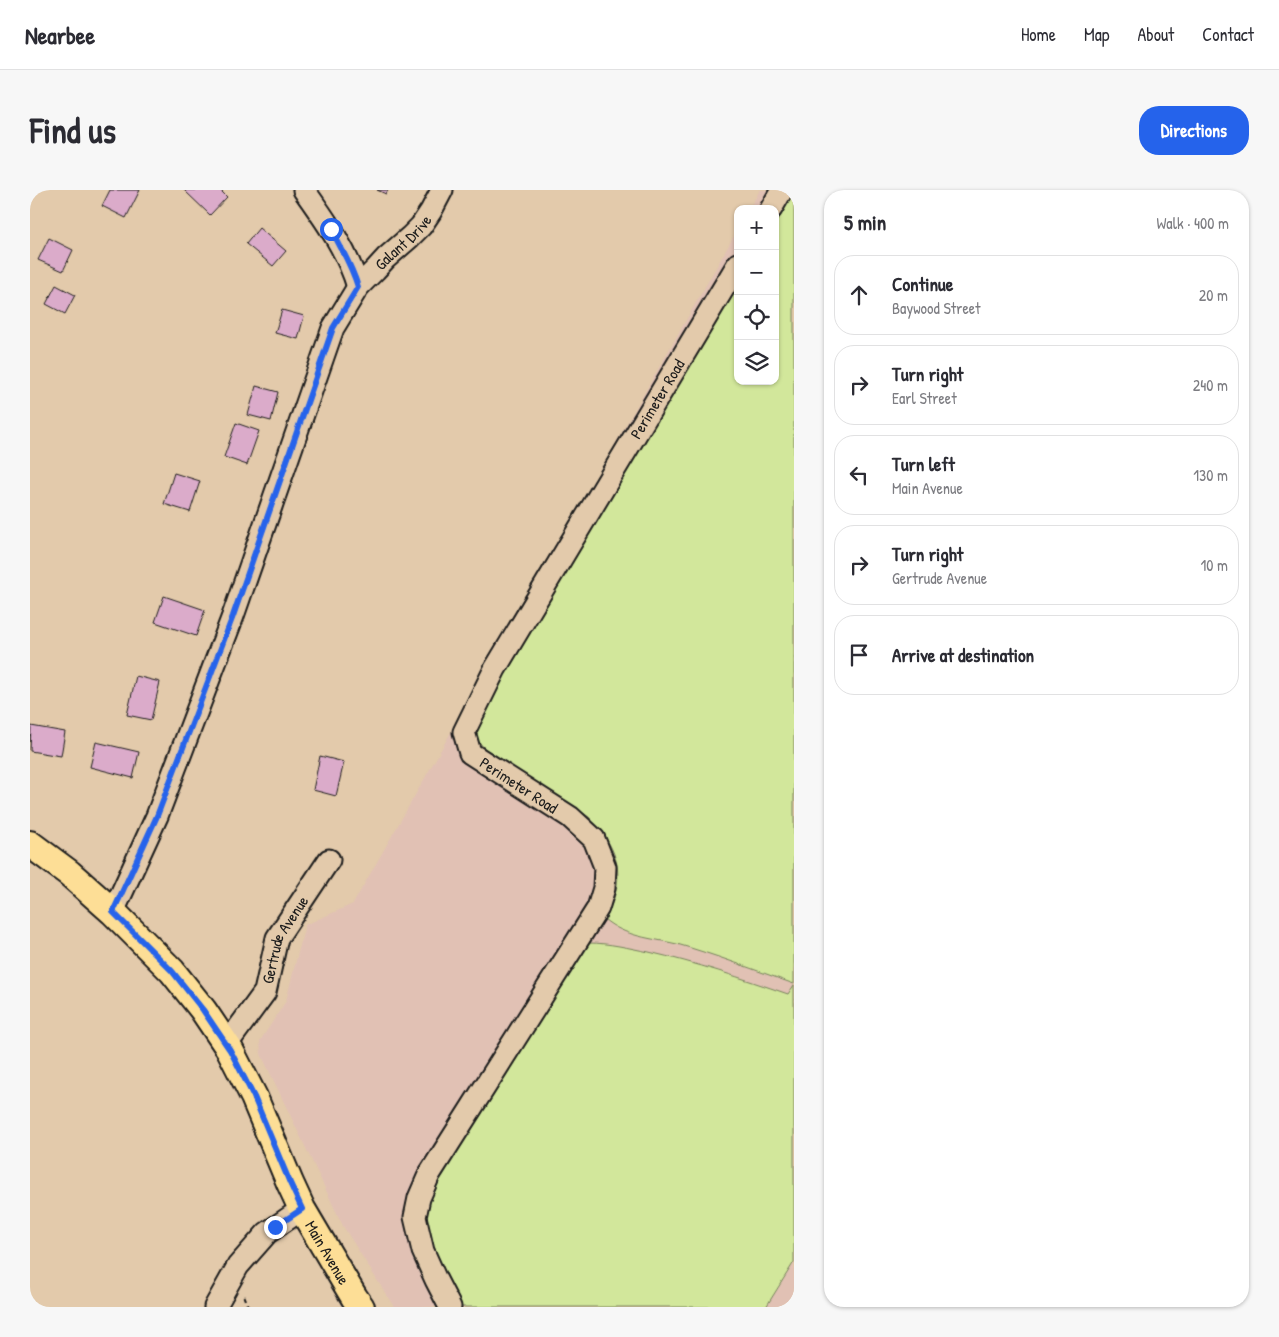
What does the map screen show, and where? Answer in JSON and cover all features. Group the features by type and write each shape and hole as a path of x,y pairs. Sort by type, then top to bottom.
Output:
{"main road":[{"name":"Main Avenue","path":"30,844 69,873 113,912 172,971 203,1010 227,1044 254,1097 302,1209 361,1307"}],"street":[{"path":"304,190 323,215 340,244 358,287"},
{"name":"Galant Drive","path":"113,912 157,816 233,616 333,328 358,287 421,226 442,190"},
{"path":"773,205 782,190"},
{"name":"Perimeter Road","path":"450,1307 423,1252 415,1217 419,1198 429,1175 598,908 604,888 605,867 594,839 570,817 470,753 464,732 495,669 734,271"},
{"name":"Gertrude Avenue","path":"227,1044 265,992 277,938 329,860"},
{"path":"215,1307 238,1266 261,1240 271,1230 302,1209"}],"shaded area":[{"path":"760,190 794,190 794,1307 394,1307 343,1226 261,1054 260,1041 286,1001 305,925 353,904 734,236 734,385 779,385 779,205 751,205"}],"green space":[{"path":"792,190 794,190 794,984 692,948 629,933 604,919 614,898 618,874 614,854 604,835 589,817 488,751 476,736 476,726 484,708 734,289 734,385 779,385 779,212"},
{"path":"589,943 619,946 667,956 788,994 794,985 794,1262 766,1307 460,1307 443,1273 432,1249 426,1225 425,1213 430,1194 495,1087"}],"building":[{"path":"110,190 140,190 126,218 102,206"},
{"path":"184,190 220,190 227,197 210,215"},
{"path":"377,190 388,190 386,194"},
{"path":"259,228 286,251 273,266 246,244"},
{"path":"49,238 73,250 63,271 38,260"},
{"path":"56,285 75,295 65,314 46,304"},
{"path":"282,310 304,316 298,339 275,333"},
{"path":"256,386 278,392 271,421 248,415"},
{"path":"236,423 259,431 247,465 224,457"},
{"path":"174,473 200,481 190,512 164,504"},
{"path":"164,596 205,610 196,636 155,622"},
{"path":"136,676 160,682 151,720 127,715"},
{"path":"31,726 65,732 61,756 30,751"},
{"path":"96,742 139,752 133,778 90,767"},
{"path":"320,756 344,762 336,796 313,790"}],"route":[{"path":"275,1227 302,1209 254,1097 230,1050 203,1010 172,971 113,912 157,816 233,616 333,328 358,287 340,244 331,229"}]}
